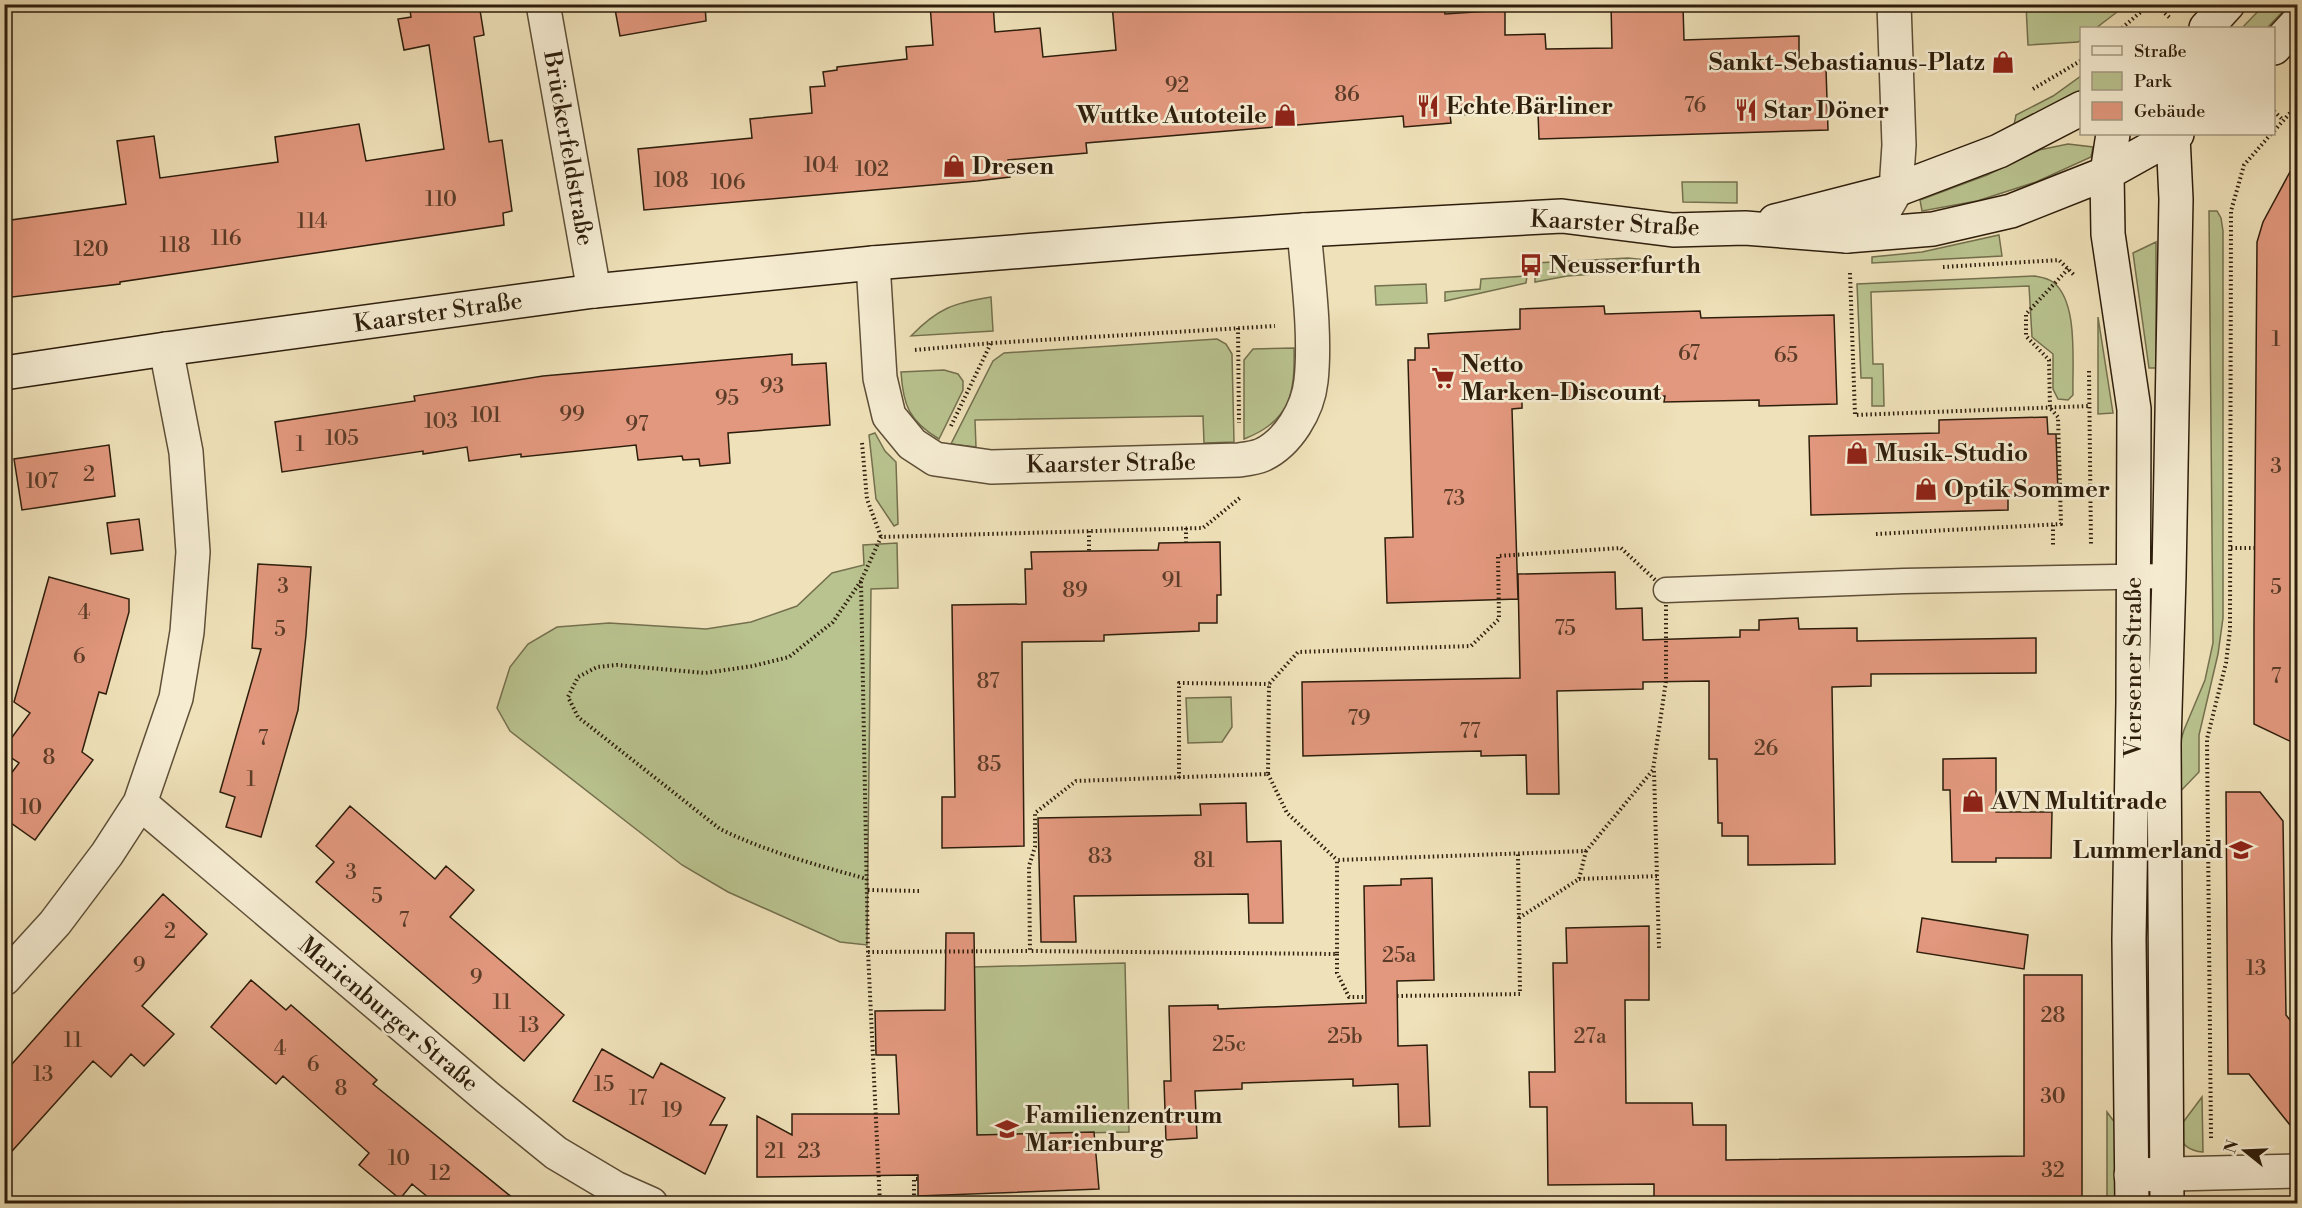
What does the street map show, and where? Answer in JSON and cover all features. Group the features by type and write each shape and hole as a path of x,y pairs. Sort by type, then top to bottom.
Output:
{"main road":[{"name":"Brückerfeldstraße","path":"543,4 594,291"},
{"path":"1847,236 1881,216 1896,189 1899,145 1894,4"},
{"path":"2191,26 2228,4"},
{"path":"2275,47 2298,22"},
{"name":"Kaarster Straße","path":"1745,228 1896,189 1999,152 2080,109"},
{"name":"Viersener Straße","path":"2113,135 2107,173 2108,234 2134,409 2129,939 2132,1189"},
{"name":"Kaarster Straße","path":"4,373 594,291 873,263 1304,230 1562,216 1673,230 1745,228 1847,236 1934,229 2011,211 2107,173 2171,135"},
{"name":"Viersener Straße","path":"2166,1188 2164,744 2176,199 2173,135"},
{"name":"Kaarster Straße","path":"873,263 879,378 889,416 912,444 935,459 991,466 1244,475 1262,455 1275,447 1290,432 1306,401 1311,382 1311,324 1304,230"},
{"path":"4,979 55,923 107,854 140,803 176,698 187,632 193,552 186,452 166,349"},
{"name":"Marienburger Straße","path":"140,803 556,1153 615,1188 651,1203"},
{"path":"2132,1189 2166,1188 2211,1173 2298,1171"}],"lane":[{"path":"1666,590 1904,581 2169,576"}],"path":[{"path":"2123,27 2150,4"},
{"path":"2155,4 2191,26"},
{"path":"2025,93 2080,61"},
{"path":"2275,129 2298,104"},
{"path":"2275,112 2283,120"},
{"path":"2211,1173 2207,738 2226,663 2230,630 2231,211 2244,165 2269,135"},
{"path":"1940,267 2060,260"},
{"path":"1876,534 2061,524 2058,417 2050,408 2049,360 2026,336 2026,314 2069,268"},
{"path":"1861,271 1850,272 1855,415 2089,406"},
{"path":"878,337 912,351 992,343 1311,324"},
{"path":"881,537 1203,528 1244,475 1238,328"},
{"path":"935,459 992,343"},
{"path":"867,879 779,854 720,829 578,717 568,698 578,677 597,667 617,665 705,673 753,666 789,657 832,622 861,581 881,537 867,499 860,421 889,416"},
{"path":"1186,528 1186,543"},
{"path":"1089,531 1089,552"},
{"path":"1586,851 1337,860 1287,813 1268,774 1269,684 1298,652 1471,646 1499,619 1498,556 1621,548 1666,590 1666,681 1653,770 1659,948"},
{"path":"2231,548 2255,548"},
{"path":"861,581 868,952 880,1203"},
{"path":"1179,778 1179,683 1269,684"},
{"path":"1579,879 1586,851 1653,770"},
{"path":"1030,951 1029,867 1035,847 1035,813 1076,782 1268,774"},
{"path":"1397,996 1520,994 1518,854"},
{"path":"1337,860 1337,973 1349,997 1366,997"},
{"path":"1518,918 1579,879 1658,876"},
{"path":"868,890 919,891"},
{"path":"868,952 1337,954"},
{"path":"914,1203 914,1179 918,1179"}],"green space":[{"path":"2026,5 2121,5 2121,9 2097,27 2080,27 2080,41 2078,42 2028,45"},
{"path":"2264,5 2289,5 2268,27 2243,27"},
{"path":"2080,77 2080,91 2013,130 2016,115 2053,96"},
{"path":"2068,144 2093,147 2091,157 2036,182 1977,201 1922,211 1920,200 1987,175 2039,150"},
{"path":"1682,182 1737,182 1737,203 1683,202"},
{"path":"2209,211 2217,211 2221,218 2223,231 2223,618 2218,654 2199,735 2199,772 2173,799 2173,766 2184,730 2205,680 2213,643"},
{"path":"1999,235 2002,256 1872,263 1872,257 1922,252"},
{"path":"2156,242 2156,368 2149,368 2133,253"},
{"path":"1628,258 1665,262 1665,269 1567,276 1535,282 1535,263"},
{"path":"1527,276 1526,283 1445,301 1445,292 1480,289 1481,279"},
{"path":"2035,276 2053,282 2061,291 2067,304 2073,351 2073,395 2068,400 2058,399 2053,389 2053,354 2032,337 2029,286 1871,292 1873,364 1883,364 1884,406 1872,406 1872,378 1861,378 1857,284"},
{"path":"1426,284 1427,303 1376,305 1375,286"},
{"path":"991,297 993,331 911,336 947,308"},
{"path":"2098,317 2113,413 2098,414"},
{"path":"1217,339 1226,344 1232,354 1234,442 1204,443 1203,416 975,420 976,447 951,444 993,361 1004,353"},
{"path":"1294,348 1293,379 1287,404 1272,424 1244,439 1244,360 1253,349"},
{"path":"944,370 958,374 963,381 963,390 939,439 914,419 906,403 901,372"},
{"path":"875,433 885,451 896,462 898,524 894,526 876,499 869,435"},
{"path":"897,543 898,588 871,589 867,945 840,942 728,892 682,865 510,731 497,708 510,667 528,644 557,627 609,623 706,629 751,622 797,606 832,573 864,565 863,545"},
{"path":"1231,697 1232,727 1222,742 1188,743 1186,698"},
{"path":"1125,963 1129,1132 977,1135 974,967"},
{"path":"2202,1097 2203,1152 2186,1146 2175,1133"},
{"path":"2107,1112 2118,1127 2119,1193 2113,1203 2107,1203"}],"building":[{"path":"409,4 479,4 484,35 474,37 489,142 502,140 512,211 503,213 504,225 120,282 120,284 4,298 4,221 126,204 117,141 154,136 160,178 278,162 275,137 359,124 366,161 444,149 429,45 404,50 398,19 411,17"},
{"path":"614,4 705,4 706,21 620,36"},
{"path":"930,4 993,4 995,32 1040,28 1043,57 1116,50 1112,4 1444,4 1445,14 1505,10 1505,35 1545,34 1546,49 1612,48 1611,4 1647,4 1647,7 1683,6 1684,40 1799,36 1799,68 1826,69 1828,130 1539,139 1538,112 1450,115 1451,123 1404,127 1403,116 1086,143 1087,153 1008,160 1010,177 644,210 638,149 752,138 750,119 812,113 810,87 825,86 823,72 837,70 837,67 907,59 906,47 933,45"},
{"path":"2298,157 2298,745 2254,724 2254,627 2257,242 2263,222"},
{"path":"1604,306 1605,314 1700,311 1701,318 1834,315 1837,404 1759,406 1759,400 1664,402 1665,396 1644,397 1644,394 1522,398 1522,408 1512,409 1518,599 1387,603 1385,538 1413,537 1408,360 1415,360 1415,348 1429,348 1428,334 1520,329 1520,309"},
{"path":"792,354 792,365 826,363 830,425 728,433 730,463 700,466 699,459 683,460 682,456 638,460 636,445 521,457 521,454 469,461 467,447 423,454 423,451 282,472 275,422 415,401 414,396 543,376"},
{"path":"2047,417 2048,434 2056,434 2058,494 2008,495 2008,510 1811,515 1809,436 1939,433 1939,420"},
{"path":"109,445 115,496 22,510 14,459"},
{"path":"139,519 143,550 111,554 107,523"},
{"path":"1220,542 1221,595 1217,595 1217,623 1199,623 1199,631 1104,635 1104,641 1022,642 1024,846 942,848 942,797 955,797 952,605 1026,604 1025,569 1032,569 1031,552 1158,550 1159,543"},
{"path":"258,564 311,567 298,710 261,837 226,827 235,797 220,792 261,649 252,648"},
{"path":"1615,572 1616,609 1642,608 1643,640 1740,637 1740,630 1759,630 1759,620 1798,618 1799,629 1857,628 1857,641 2036,638 2036,673 1871,674 1871,686 1832,687 1835,864 1748,865 1748,836 1722,836 1722,823 1718,823 1717,759 1709,759 1709,681 1643,682 1643,689 1557,691 1559,794 1527,794 1526,755 1481,756 1481,751 1303,756 1302,682 1520,678 1518,574"},
{"path":"49,577 129,599 129,612 106,694 99,692 82,752 93,760 35,840 4,818 4,783 19,763 4,753 4,748 30,713 14,702"},
{"name":"AVN Multitrade","path":"1996,758 1996,812 2052,812 2051,858 1996,858 1996,862 1952,862 1950,790 1943,790 1943,759"},
{"path":"2226,792 2260,792 2283,821 2286,1015 2298,1030 2298,1135 2249,1074 2228,1074"},
{"path":"1246,803 1247,842 1281,841 1283,923 1249,923 1248,894 1074,896 1076,942 1041,942 1038,818 1201,815 1200,804"},
{"path":"350,806 435,879 446,866 474,890 450,917 564,1015 524,1061 316,882 334,862 316,846"},
{"path":"1432,878 1434,980 1397,981 1398,1046 1427,1045 1430,1126 1399,1127 1398,1084 1353,1086 1353,1079 1242,1083 1242,1089 1195,1091 1197,1138 1166,1140 1164,1081 1171,1081 1169,1006 1218,1005 1218,1009 1366,1003 1364,886 1401,885 1401,879"},
{"path":"163,894 207,934 142,1006 174,1034 144,1066 131,1054 111,1077 93,1061 4,1160 4,1073"},
{"path":"1922,918 2028,935 2024,969 1917,952"},
{"path":"1649,926 1649,1000 1625,1000 1626,1103 1692,1103 1693,1125 1726,1125 1726,1160 2024,1156 2024,975 2082,975 2082,1203 1654,1203 1654,1184 1548,1185 1547,1107 1530,1107 1529,1072 1555,1072 1553,963 1567,963 1566,928"},
{"path":"946,933 974,933 977,1135 1094,1132 1099,1189 918,1196 918,1175 757,1177 757,1116 792,1135 792,1114 899,1114 896,1055 876,1055 875,1011 945,1010"},
{"path":"251,980 286,1010 291,1005 377,1080 373,1084 519,1203 435,1203 412,1184 400,1199 359,1165 369,1153 283,1076 276,1084 211,1027"},
{"path":"602,1049 653,1078 661,1063 725,1098 710,1125 727,1125 705,1174 573,1101"}],"place":[{"name":"Sankt-Sebastianus-Platz","path":"2003,62"},
{"name":"Echte Bärliner","path":"1428,106"},
{"name":"Star Döner","path":"1746,110"},
{"name":"Wuttke Autoteile","path":"1285,115"},
{"name":"Dresen","path":"954,166"},
{"name":"Neusserfurth","path":"1531,265"},
{"name":"Netto Marken-Discount","path":"1443,378"},
{"name":"Musik-Studio","path":"1857,453"},
{"name":"Optik Sommer","path":"1926,489"},
{"name":"AVN Multitrade","path":"1973,801"},
{"name":"Lummerland","path":"2241,850"},
{"name":"Familienzentrum Marienburg","path":"1007,1129"}]}
